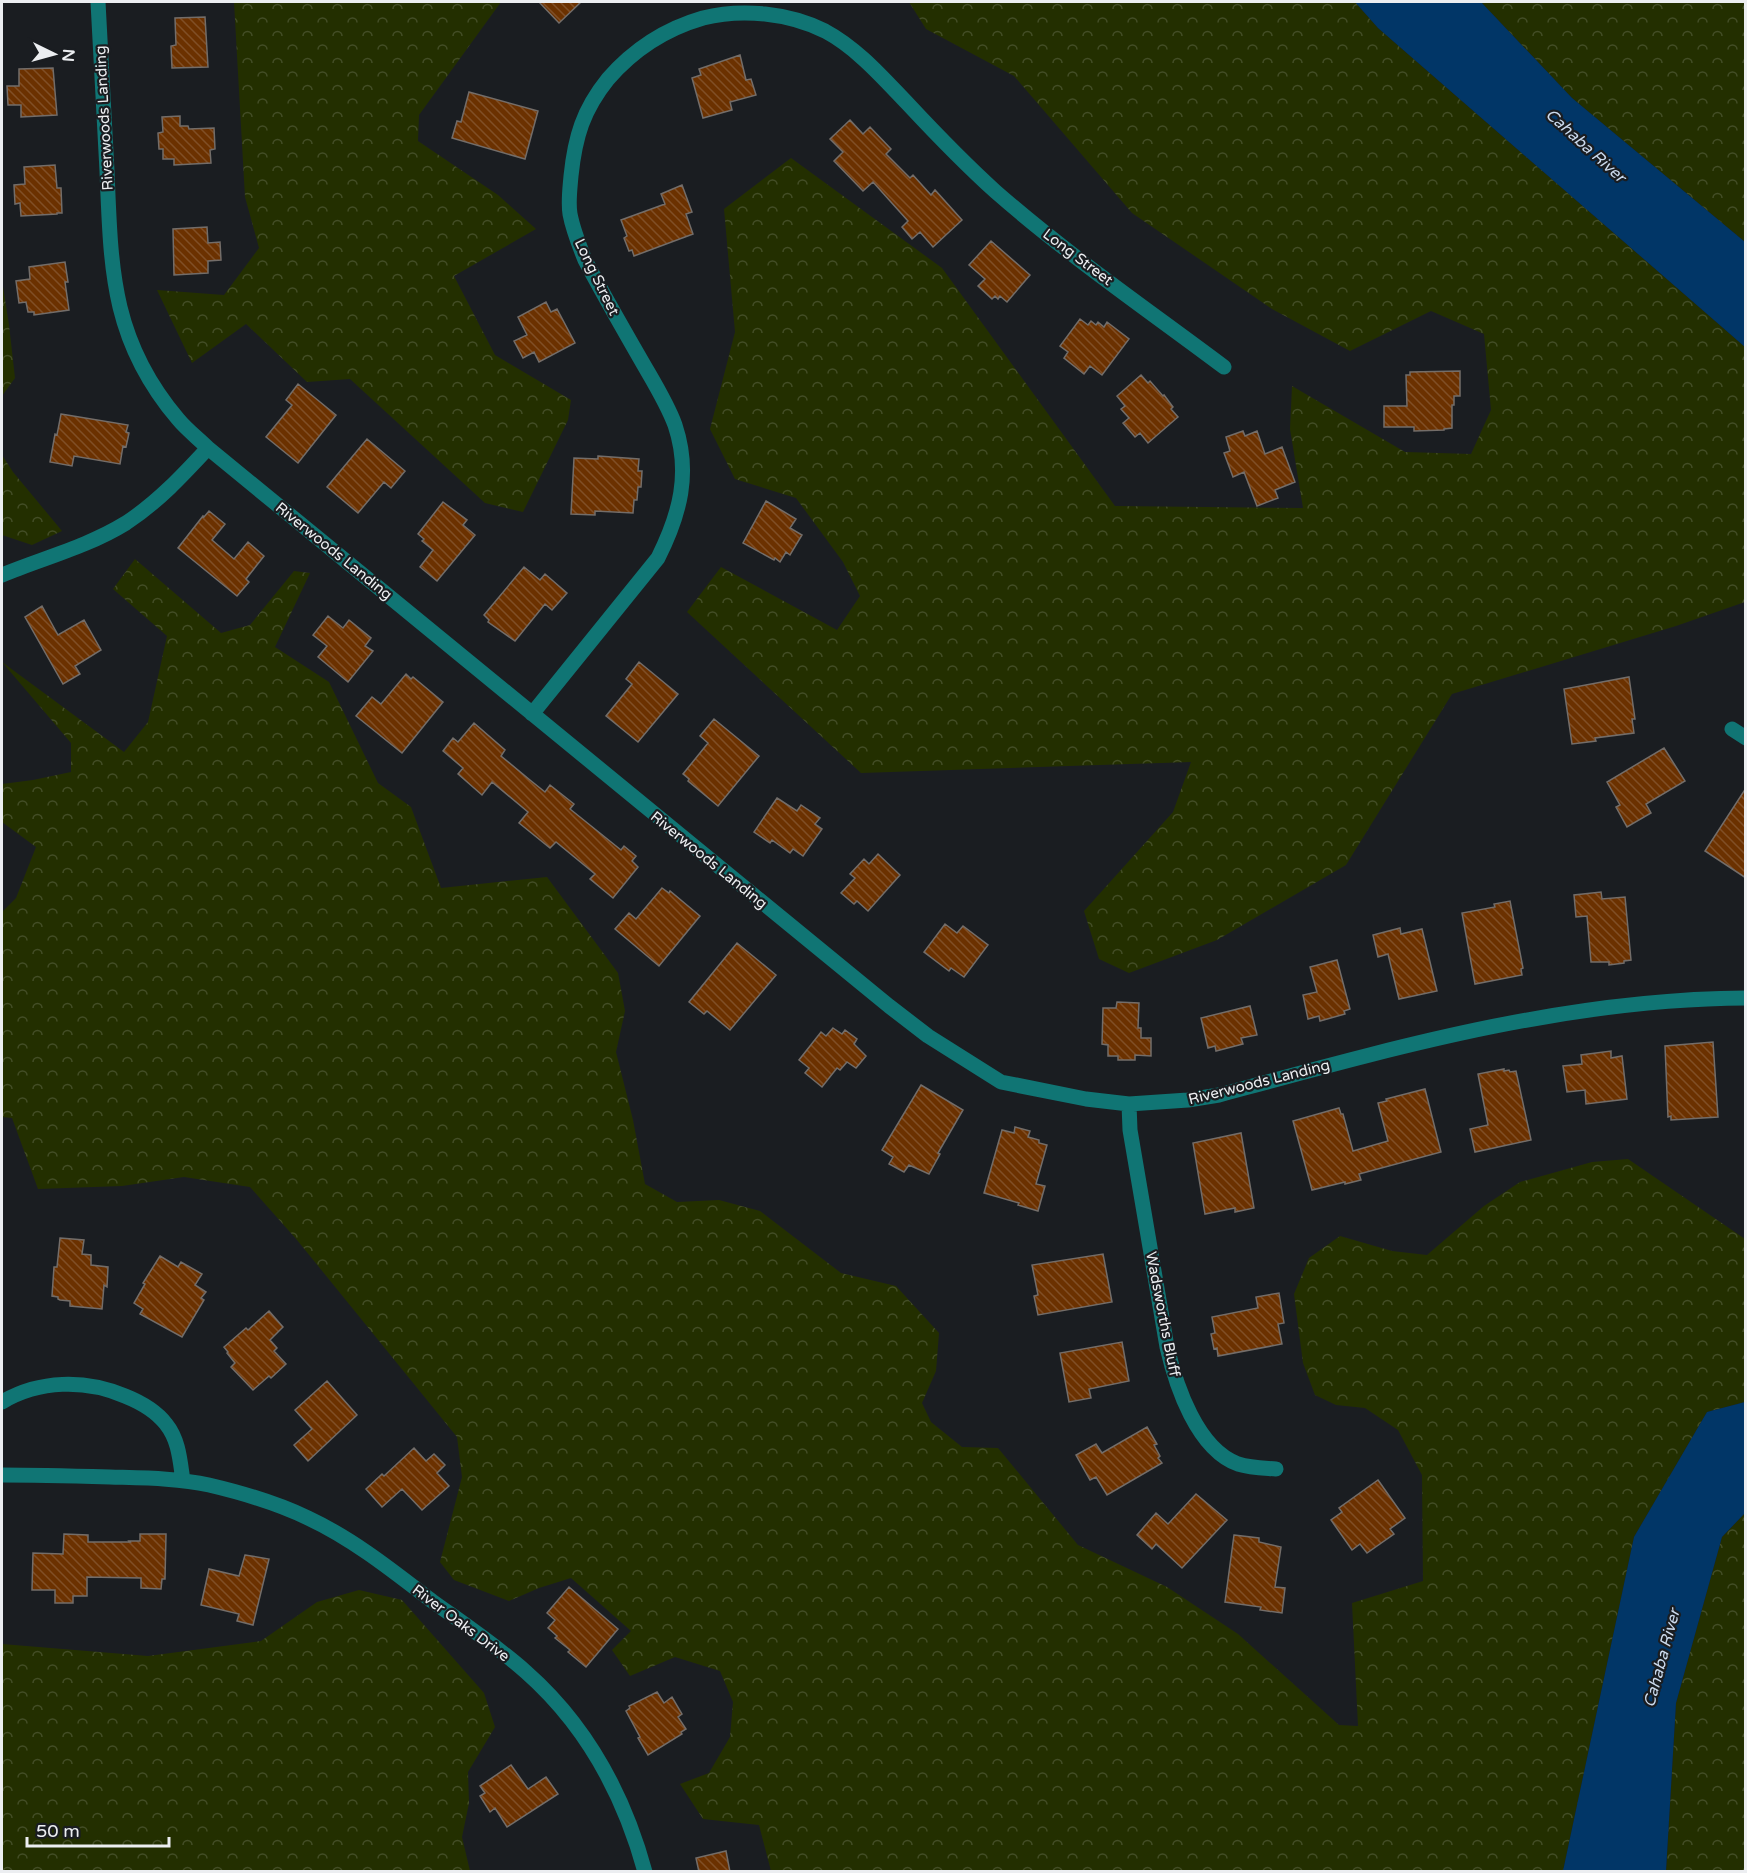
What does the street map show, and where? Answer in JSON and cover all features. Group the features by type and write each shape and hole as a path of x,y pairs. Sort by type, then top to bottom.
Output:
{"street":[{"name":"Riverwoods Landing","path":"98,2 109,228 117,297 129,339 149,379 180,421 208,448 889,1006 928,1036 1001,1082 1086,1099 1129,1104 1188,1100 1219,1095 1405,1045 1535,1017 1660,1002 1746,998"},
{"name":"Long Street","path":"532,714 658,558 670,534 680,505 683,479 681,452 675,425 663,399 585,260 576,238 570,213 573,155 578,131 588,107 609,79 634,52 670,30 688,22 735,13 782,17 825,31 861,57 949,147 1038,228 1224,367"},
{"path":"2,575 69,551 124,524 162,495 208,448"},
{"path":"1732,729 1746,738"},
{"name":"Wadsworths Bluff","path":"1129,1104 1130,1130 1174,1376 1199,1427 1210,1443 1224,1456 1238,1464 1276,1469"},
{"path":"2,1402 14,1395 53,1385 96,1386 127,1396 156,1413 167,1425 175,1440 183,1481"},
{"name":"River Oaks Drive","path":"2,1475 156,1478 183,1481 257,1498 309,1518 369,1553 527,1673 568,1716 611,1780 627,1816 645,1872"}],"green space":[{"path":"234,2 501,2 419,115 418,141 498,195 536,229 454,276 495,355 571,400 568,420 523,512 485,503 350,379 307,382 246,324 192,363 157,290 224,295 259,248 245,197"},
{"path":"909,2 1355,2 1378,28 1745,347 1745,602 1676,626 1452,694 1346,865 1217,940 1129,973 1099,959 1084,911 1173,812 1191,762 861,773 687,612 721,567 837,630 860,596 843,562 796,498 735,479 710,429 735,332 724,209 791,158 942,268 1115,506 1303,508 1290,429 1292,386 1405,452 1471,454 1491,410 1484,334 1431,311 1350,351 1272,309 1132,213 1014,76 926,29"},
{"path":"1481,2 1745,2 1745,242 1572,98"},
{"path":"2,280 15,378 2,396"},
{"path":"2,455 13,472 62,531 32,545 2,535"},
{"path":"135,559 221,633 250,625 294,571 310,573 275,647 329,682 378,783 411,807 441,888 547,877 618,973 625,1011 616,1052 633,1120 645,1184 677,1202 719,1200 760,1211 841,1273 896,1286 939,1333 936,1371 922,1403 931,1422 962,1447 998,1448 1078,1545 1167,1587 1238,1634 1339,1725 1358,1726 1352,1603 1423,1581 1422,1475 1398,1430 1365,1408 1336,1405 1315,1395 1303,1363 1294,1294 1309,1258 1340,1236 1392,1251 1427,1255 1484,1206 1520,1182 1592,1162 1628,1159 1745,1239 1745,1402 1707,1412 1634,1537 1563,1871 771,1871 759,1825 703,1819 680,1784 709,1773 730,1737 733,1702 720,1671 675,1657 630,1676 612,1650 631,1631 571,1578 509,1601 454,1580 440,1562 462,1477 457,1437 297,1240 250,1187 184,1177 122,1186 38,1189 12,1118 2,1117 2,912 16,898 36,847 2,822 2,784 71,772 71,743 2,662 124,752 148,722 167,636 113,589"},
{"path":"1745,1513 1745,1871 1666,1872 1676,1703 1722,1537"},
{"path":"359,1590 402,1600 484,1693 495,1727 468,1772 469,1803 462,1837 470,1871 2,1871 2,1644 148,1656 261,1641 317,1602"}],"water":[{"name":"Cahaba River","path":"1355,2 1481,2 1572,98 1745,242 1745,347 1378,28"},
{"name":"Cahaba River","path":"1745,1402 1745,1513 1722,1537 1676,1703 1666,1871 1563,1871 1634,1537 1707,1412"}],"building":[{"path":"539,2 581,2 559,23"},
{"path":"205,17 208,67 172,68 171,46 176,45 175,18"},
{"path":"740,55 746,80 751,79 756,95 730,102 732,110 703,118 692,78 701,75 699,69"},
{"path":"53,68 57,115 21,117 21,105 8,105 7,86 19,86 19,69"},
{"path":"469,92 538,111 525,159 452,138 457,121 461,122"},
{"path":"180,116 180,126 188,126 189,129 214,128 215,149 210,150 211,163 174,165 174,159 163,159 163,149 159,149 158,133 163,132 162,117"},
{"path":"850,120 863,134 870,127 891,149 886,154 910,178 913,175 931,195 935,190 962,220 933,247 920,232 912,239 902,227 908,221 873,182 863,191 834,161 843,152 830,139"},
{"path":"55,165 57,188 61,188 62,213 21,216 20,203 15,204 14,185 25,184 24,167"},
{"path":"682,185 692,212 686,214 693,234 634,256 632,250 629,251 624,238 627,236 621,220 665,204 661,194"},
{"path":"207,227 208,243 220,242 221,260 208,261 208,273 174,275 173,229"},
{"path":"991,241 1030,275 1007,302 1000,296 998,299 995,296 992,299 978,286 985,279 969,265"},
{"path":"65,262 69,310 34,315 34,312 28,312 26,302 19,303 16,281 30,279 29,267"},
{"path":"546,302 551,312 557,309 575,343 539,362 534,352 523,358 514,341 527,335 518,317"},
{"path":"1080,319 1088,325 1091,321 1096,325 1098,322 1104,327 1107,322 1129,339 1102,375 1090,366 1084,374 1064,358 1068,352 1060,346"},
{"path":"1460,371 1460,396 1454,396 1452,428 1414,431 1414,427 1384,427 1384,406 1407,406 1406,375 1410,375 1410,372"},
{"path":"1141,375 1164,395 1178,417 1148,443 1140,433 1135,437 1123,423 1129,418 1121,409 1125,406 1117,396"},
{"path":"298,384 336,415 298,463 266,437 292,405 286,400"},
{"path":"61,414 128,425 126,432 129,433 126,447 123,446 120,464 74,456 72,466 50,462"},
{"path":"1243,431 1245,436 1257,431 1265,454 1282,447 1295,482 1275,490 1278,498 1257,506 1244,472 1233,477 1224,453 1230,451 1226,437"},
{"path":"367,439 405,471 391,488 384,482 358,513 327,487"},
{"path":"598,456 639,459 638,471 642,471 641,487 638,487 637,500 634,500 633,513 595,511 595,515 571,514 574,458 598,459"},
{"path":"766,501 796,519 790,528 802,535 790,555 786,552 780,562 743,543"},
{"path":"443,502 467,520 463,525 475,535 437,581 420,567 433,550 422,541 424,539 418,534"},
{"path":"209,511 225,524 212,540 234,559 248,542 264,556 246,579 249,582 237,596 178,548"},
{"path":"524,567 540,580 545,574 567,593 552,610 545,604 515,641 488,622 489,620 484,615"},
{"path":"42,606 58,635 84,620 101,650 75,666 80,674 63,684 25,617"},
{"path":"328,616 343,628 349,620 371,638 365,646 373,651 348,682 318,657 327,646 313,635"},
{"path":"639,662 678,694 638,742 606,716 632,684 626,679"},
{"path":"406,674 411,679 413,677 443,702 402,753 356,716 372,697 381,704"},
{"path":"1629,677 1635,719 1632,719 1634,733 1595,738 1596,741 1572,744 1564,689"},
{"path":"714,719 759,756 718,806 683,774 708,743 700,736"},
{"path":"474,723 505,750 501,756 530,780 545,792 550,785 574,804 570,809 621,850 624,846 636,856 632,861 638,867 613,898 590,879 595,874 556,842 550,848 519,823 528,812 492,782 482,795 458,774 463,768 443,751 453,738 458,742"},
{"path":"1664,748 1685,781 1646,804 1651,813 1627,827 1616,807 1620,805 1607,782"},
{"path":"1746,788 1746,878 1705,851"},
{"path":"777,798 797,811 801,805 820,818 815,824 822,829 803,856 793,849 790,853 772,840 770,843 754,832"},
{"path":"878,854 900,875 868,911 857,901 854,904 841,893 855,878 850,874 864,859 869,864"},
{"path":"662,888 669,893 670,891 700,916 659,966 615,929 629,913 636,919"},
{"path":"1601,892 1602,899 1625,897 1631,960 1624,961 1624,963 1609,965 1609,962 1591,962 1587,916 1576,917 1574,895"},
{"path":"1510,901 1523,968 1521,969 1522,975 1475,984 1462,913 1495,907 1494,904"},
{"path":"945,924 957,933 963,926 988,945 964,977 951,968 949,971 924,952"},
{"path":"1400,928 1401,934 1422,929 1437,991 1399,999 1388,954 1378,957 1373,935"},
{"path":"737,943 776,975 730,1030 707,1011 704,1014 689,1002"},
{"path":"1337,960 1350,1009 1344,1011 1345,1014 1320,1021 1319,1016 1308,1019 1303,995 1317,992 1310,967"},
{"path":"1117,1002 1139,1003 1138,1028 1141,1028 1141,1038 1151,1038 1151,1056 1135,1055 1135,1060 1118,1060 1118,1056 1108,1056 1108,1045 1102,1044 1103,1008 1116,1008"},
{"path":"1250,1006 1257,1035 1241,1038 1243,1044 1216,1051 1215,1046 1208,1048 1201,1018"},
{"path":"833,1028 842,1034 845,1030 857,1039 854,1044 866,1056 856,1068 847,1062 840,1070 837,1068 822,1087 805,1073 809,1068 799,1060 821,1032 826,1036"},
{"path":"1713,1042 1718,1117 1671,1120 1671,1116 1668,1117 1665,1046"},
{"path":"1611,1051 1611,1058 1622,1056 1627,1099 1586,1104 1585,1090 1567,1092 1563,1066 1582,1064 1581,1055"},
{"path":"1504,1069 1510,1072 1516,1071 1531,1140 1475,1152 1470,1129 1488,1125 1478,1074"},
{"path":"921,1085 963,1110 938,1153 940,1154 929,1174 909,1165 904,1172 889,1164 893,1157 882,1150"},
{"path":"1425,1089 1441,1152 1359,1174 1361,1180 1312,1190 1293,1121 1339,1108 1343,1114 1353,1151 1388,1141 1378,1103"},
{"path":"1015,1127 1030,1131 1028,1137 1047,1145 1036,1184 1045,1186 1038,1211 984,1193 1002,1130 1014,1133"},
{"path":"1241,1133 1254,1208 1235,1212 1235,1208 1205,1214 1193,1143"},
{"path":"60,1238 84,1240 82,1254 91,1255 91,1265 108,1267 107,1287 104,1285 102,1309 70,1306 70,1301 52,1296 54,1267 57,1267"},
{"path":"1103,1254 1112,1302 1038,1315 1034,1296 1038,1295 1032,1265"},
{"path":"160,1256 178,1267 181,1262 202,1274 195,1285 206,1292 201,1298 204,1300 182,1337 140,1314 143,1309 134,1303 145,1284 143,1283"},
{"path":"1279,1293 1284,1323 1278,1324 1282,1344 1218,1356 1211,1334 1215,1333 1212,1317 1258,1308 1256,1297"},
{"path":"269,1311 283,1327 270,1340 277,1348 274,1351 286,1364 253,1390 231,1367 235,1363 224,1347"},
{"path":"1122,1342 1129,1381 1089,1389 1091,1398 1069,1402 1060,1353"},
{"path":"327,1381 357,1415 308,1461 294,1445 312,1429 295,1410"},
{"path":"1147,1427 1157,1444 1154,1445 1162,1463 1107,1495 1096,1477 1090,1480 1076,1455 1096,1444 1102,1453"},
{"path":"414,1448 426,1461 434,1454 445,1465 437,1473 449,1486 422,1510 402,1489 382,1507 366,1489 382,1474 384,1476"},
{"path":"1378,1480 1405,1518 1390,1529 1394,1534 1367,1553 1360,1544 1352,1550 1331,1520 1342,1512 1339,1508"},
{"path":"1196,1494 1227,1520 1182,1568 1156,1544 1152,1549 1137,1535 1156,1513 1168,1524"},
{"path":"64,1534 88,1535 88,1542 130,1542 140,1541 140,1534 166,1534 165,1579 162,1579 161,1589 141,1588 141,1578 87,1577 87,1596 73,1596 73,1603 55,1603 55,1590 32,1590 33,1553 63,1554"},
{"path":"1234,1535 1259,1538 1259,1542 1281,1547 1275,1587 1285,1588 1282,1613 1260,1610 1261,1607 1225,1602"},
{"path":"245,1555 269,1559 253,1625 237,1621 239,1614 201,1605 209,1569 239,1576"},
{"path":"569,1587 618,1629 586,1667 568,1652 570,1650 555,1638 557,1636 548,1628 555,1620 547,1613"},
{"path":"657,1692 664,1703 672,1697 682,1714 678,1717 686,1729 681,1732 682,1734 648,1755 626,1711 630,1708 629,1706"},
{"path":"511,1765 528,1789 546,1777 558,1794 507,1827 495,1808 490,1812 480,1796 485,1793 480,1786"},
{"path":"726,1851 730,1872 699,1872 696,1858"}]}
